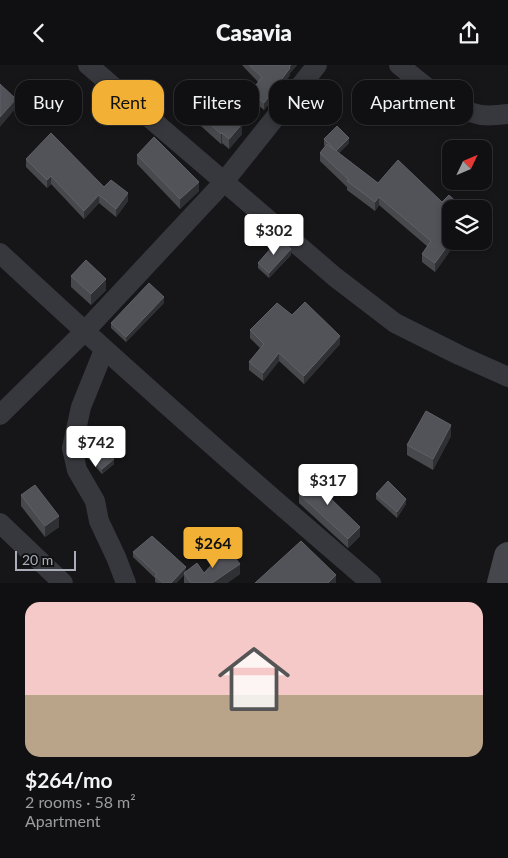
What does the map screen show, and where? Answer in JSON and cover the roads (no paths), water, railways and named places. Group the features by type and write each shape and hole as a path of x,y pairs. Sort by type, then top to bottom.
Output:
{"main road":[{"path":"501,583 508,556"}],"street":[{"path":"88,65 223,183 336,277 395,323 508,377"},
{"path":"0,415 84,331 223,183 317,65"},
{"path":"399,65 444,100 461,108 482,115 508,114"},
{"path":"0,253 252,481 371,583"},
{"path":"104,349 81,407 72,448 77,470 95,501 99,521 126,583"},
{"path":"0,523 63,583"}]}
